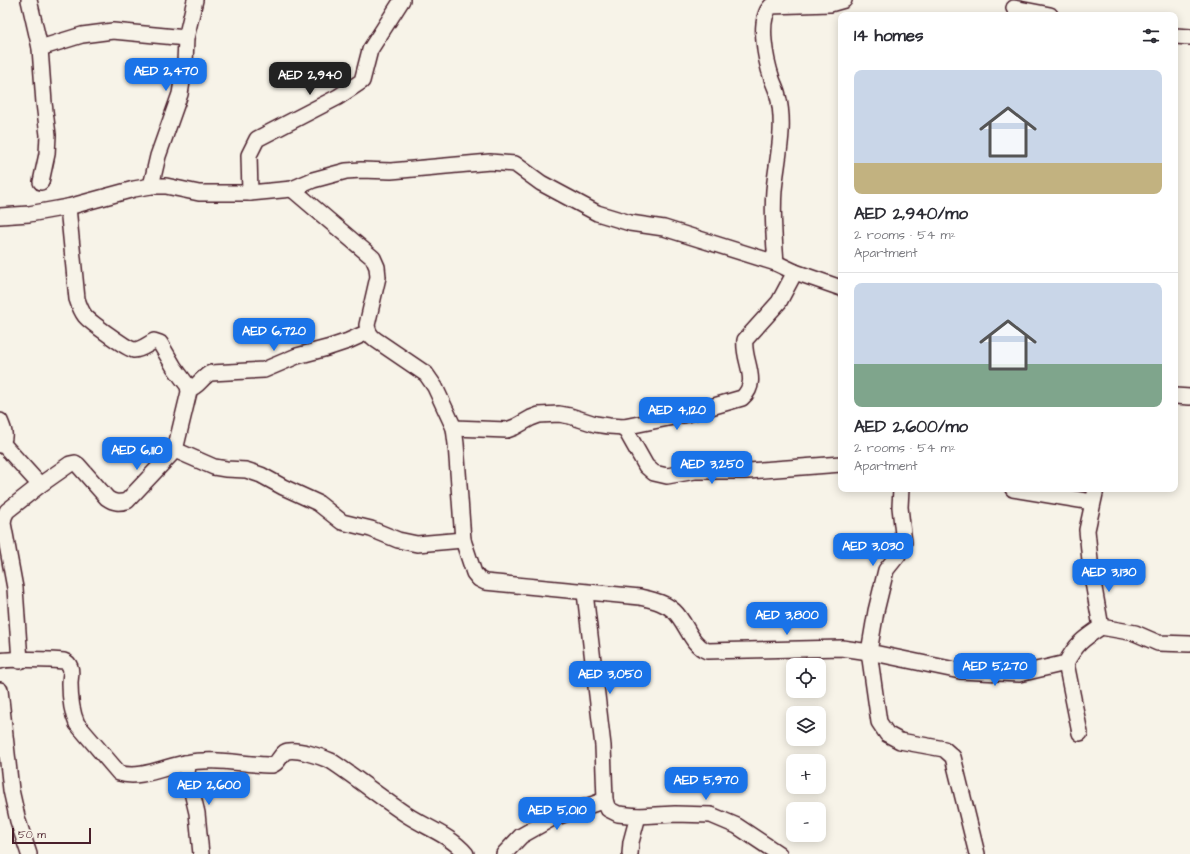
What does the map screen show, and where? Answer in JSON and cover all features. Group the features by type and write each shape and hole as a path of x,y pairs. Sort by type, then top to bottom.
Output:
{"street":[{"path":"29,0 40,48 48,135 47,154 41,182"},
{"path":"151,186 158,156 180,94 185,63 186,38 195,0"},
{"path":"250,193 250,155 257,139 338,97 362,81 370,50 402,0"},
{"path":"776,263 772,218 782,117 778,95 765,50 765,15 771,6 830,4 844,0"},
{"path":"1014,8 1035,12"},
{"path":"40,48 82,35 114,31 186,38"},
{"path":"1178,36 1190,36"},
{"path":"0,216 29,214 68,207 134,189 151,186 166,186 199,193 250,193 292,189 324,176 346,171 391,171 490,162 514,164 541,182 597,213 630,223 664,228 776,263 795,272 838,287"},
{"path":"292,189 373,258 377,267 378,277 366,325 368,332 371,337 426,374 435,387 454,428 463,540 474,574 478,579 485,582 585,593 640,597 660,602 674,611 699,648 706,651 842,648 869,652 960,671 1019,674 1066,663"},
{"path":"20,661 15,588 3,523 7,511 40,485 67,466 74,463 78,465 107,498 113,502 120,503 127,501 174,450 189,389 160,343 154,341 139,349 130,349 93,323 86,317 80,308 77,299 68,207"},
{"path":"454,428 507,430 539,415 559,414 595,424 624,427 683,416 742,398 750,387 745,340 779,302 795,272"},
{"path":"189,389 196,386 205,375 211,373 264,370 297,356 348,341 368,332"},
{"path":"1178,396 1190,397"},
{"path":"0,421 4,434 1,444 40,485"},
{"path":"624,427 646,466 654,473 667,476 695,471 749,472 838,464"},
{"path":"174,450 214,467 246,470 261,475 318,503 342,522 372,529 398,540 418,544 463,540"},
{"path":"901,492 900,506 904,543 898,555 886,570 876,611 869,652 879,722 887,734 900,741 944,749 952,757 977,854"},
{"path":"1048,492 1094,496 1087,530 1091,571 1101,628"},
{"path":"585,593 603,746 605,800 608,809 618,814 638,816 675,814 711,815 737,826 779,854"},
{"path":"1080,733 1066,663 1073,650 1083,639 1101,628 1135,633 1158,643 1190,644"},
{"path":"0,661 4,659 20,661 64,661 68,664 71,668 70,686 75,720 120,773 126,775 145,773 184,763 199,761 272,765 276,764 283,754 288,751 320,756 336,764 407,815 438,831 451,840 466,854"},
{"path":"0,690 11,790 14,806 29,854"},
{"path":"184,763 197,813 201,854"},
{"path":"504,854 521,836 551,819 605,800"},
{"path":"630,854 631,842 638,816"}]}
